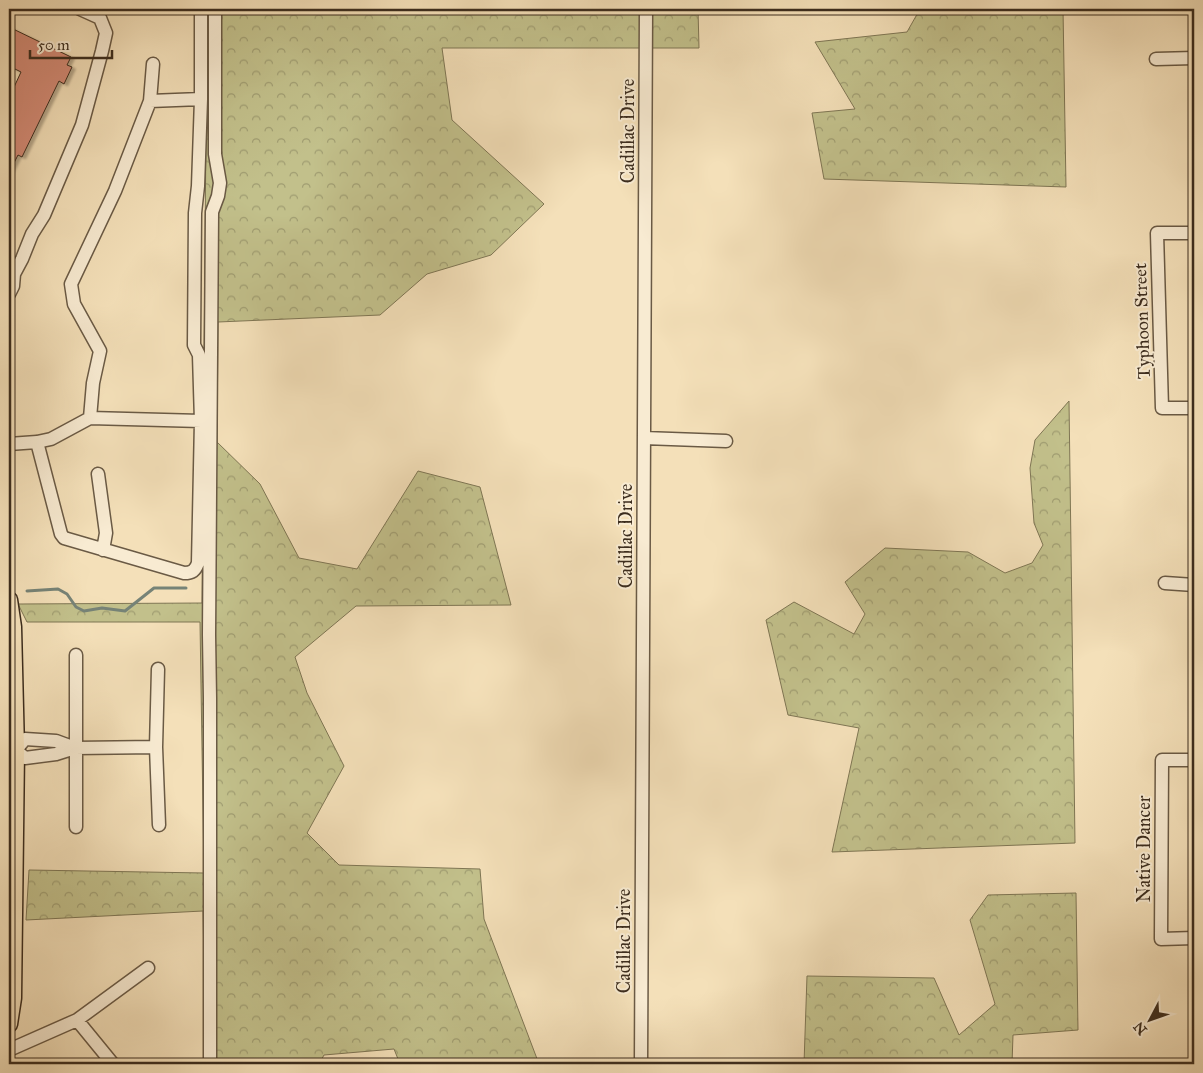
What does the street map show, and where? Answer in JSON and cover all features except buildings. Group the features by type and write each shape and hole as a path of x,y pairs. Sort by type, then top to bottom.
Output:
{"main road":[{"path":"9,600 13,627 13,998 9,1024"}],"street":[{"path":"9,294 13,286 11,275 22,259 32,234 44,215 82,125 102,51 106,32 100,18 80,9"},
{"path":"37,442 61,534 64,538 184,573 192,572 196,569 198,563 201,421 199,355 194,346 195,213 198,186 201,99 201,9"},
{"path":"210,1064 209,625 212,212 218,196 220,183 214,154 215,9"},
{"name":"Cadillac Drive","path":"641,1064 646,9"},
{"path":"1156,59 1194,58"},
{"path":"90,418 93,383 100,351 74,304 71,284 115,191 150,101 154,64"},
{"path":"150,101 201,99"},
{"name":"Typhoon Street","path":"1194,233 1157,233 1162,408 1194,408"},
{"path":"9,444 37,442 51,438 90,418 201,421"},
{"path":"644,438 726,440"},
{"path":"98,474 106,532 103,550"},
{"path":"1165,583 1194,585"},
{"path":"76,655 76,827"},
{"path":"158,669 156,747 159,825"},
{"path":"75,748 56,741 25,739 12,750 25,758 56,754 75,748 156,747"},
{"name":"Native Dancer","path":"1194,760 1162,760 1161,939 1194,938"},
{"path":"9,1050 77,1020 148,968"},
{"path":"77,1020 113,1064"}],"green space":[{"path":"207,9 698,9 699,48 442,48 452,120 544,204 491,255 427,274 380,315 218,322 217,442 260,484 299,558 357,569 418,471 480,487 511,605 356,606 295,657 307,693 344,766 307,833 339,865 480,869 484,919 539,1064 400,1064 394,1049 324,1055 319,1064 206,1064 203,911 26,920 29,870 204,873 200,622 27,622 18,604 202,603"},
{"path":"920,9 1063,9 1066,187 824,179 812,113 855,109 815,42 907,32"},
{"path":"1069,401 1075,843 832,852 859,728 788,715 766,620 794,602 854,634 865,614 845,582 885,548 968,552 1005,573 1032,563 1043,545 1034,523 1030,468 1035,440"},
{"path":"1076,893 1078,1030 1013,1035 1012,1064 804,1064 807,976 934,978 959,1035 995,1004 970,920 988,895"}],"waterway":[{"path":"27,591 58,589 67,594 76,607 84,611 102,608 125,611 154,588 186,588"}]}
